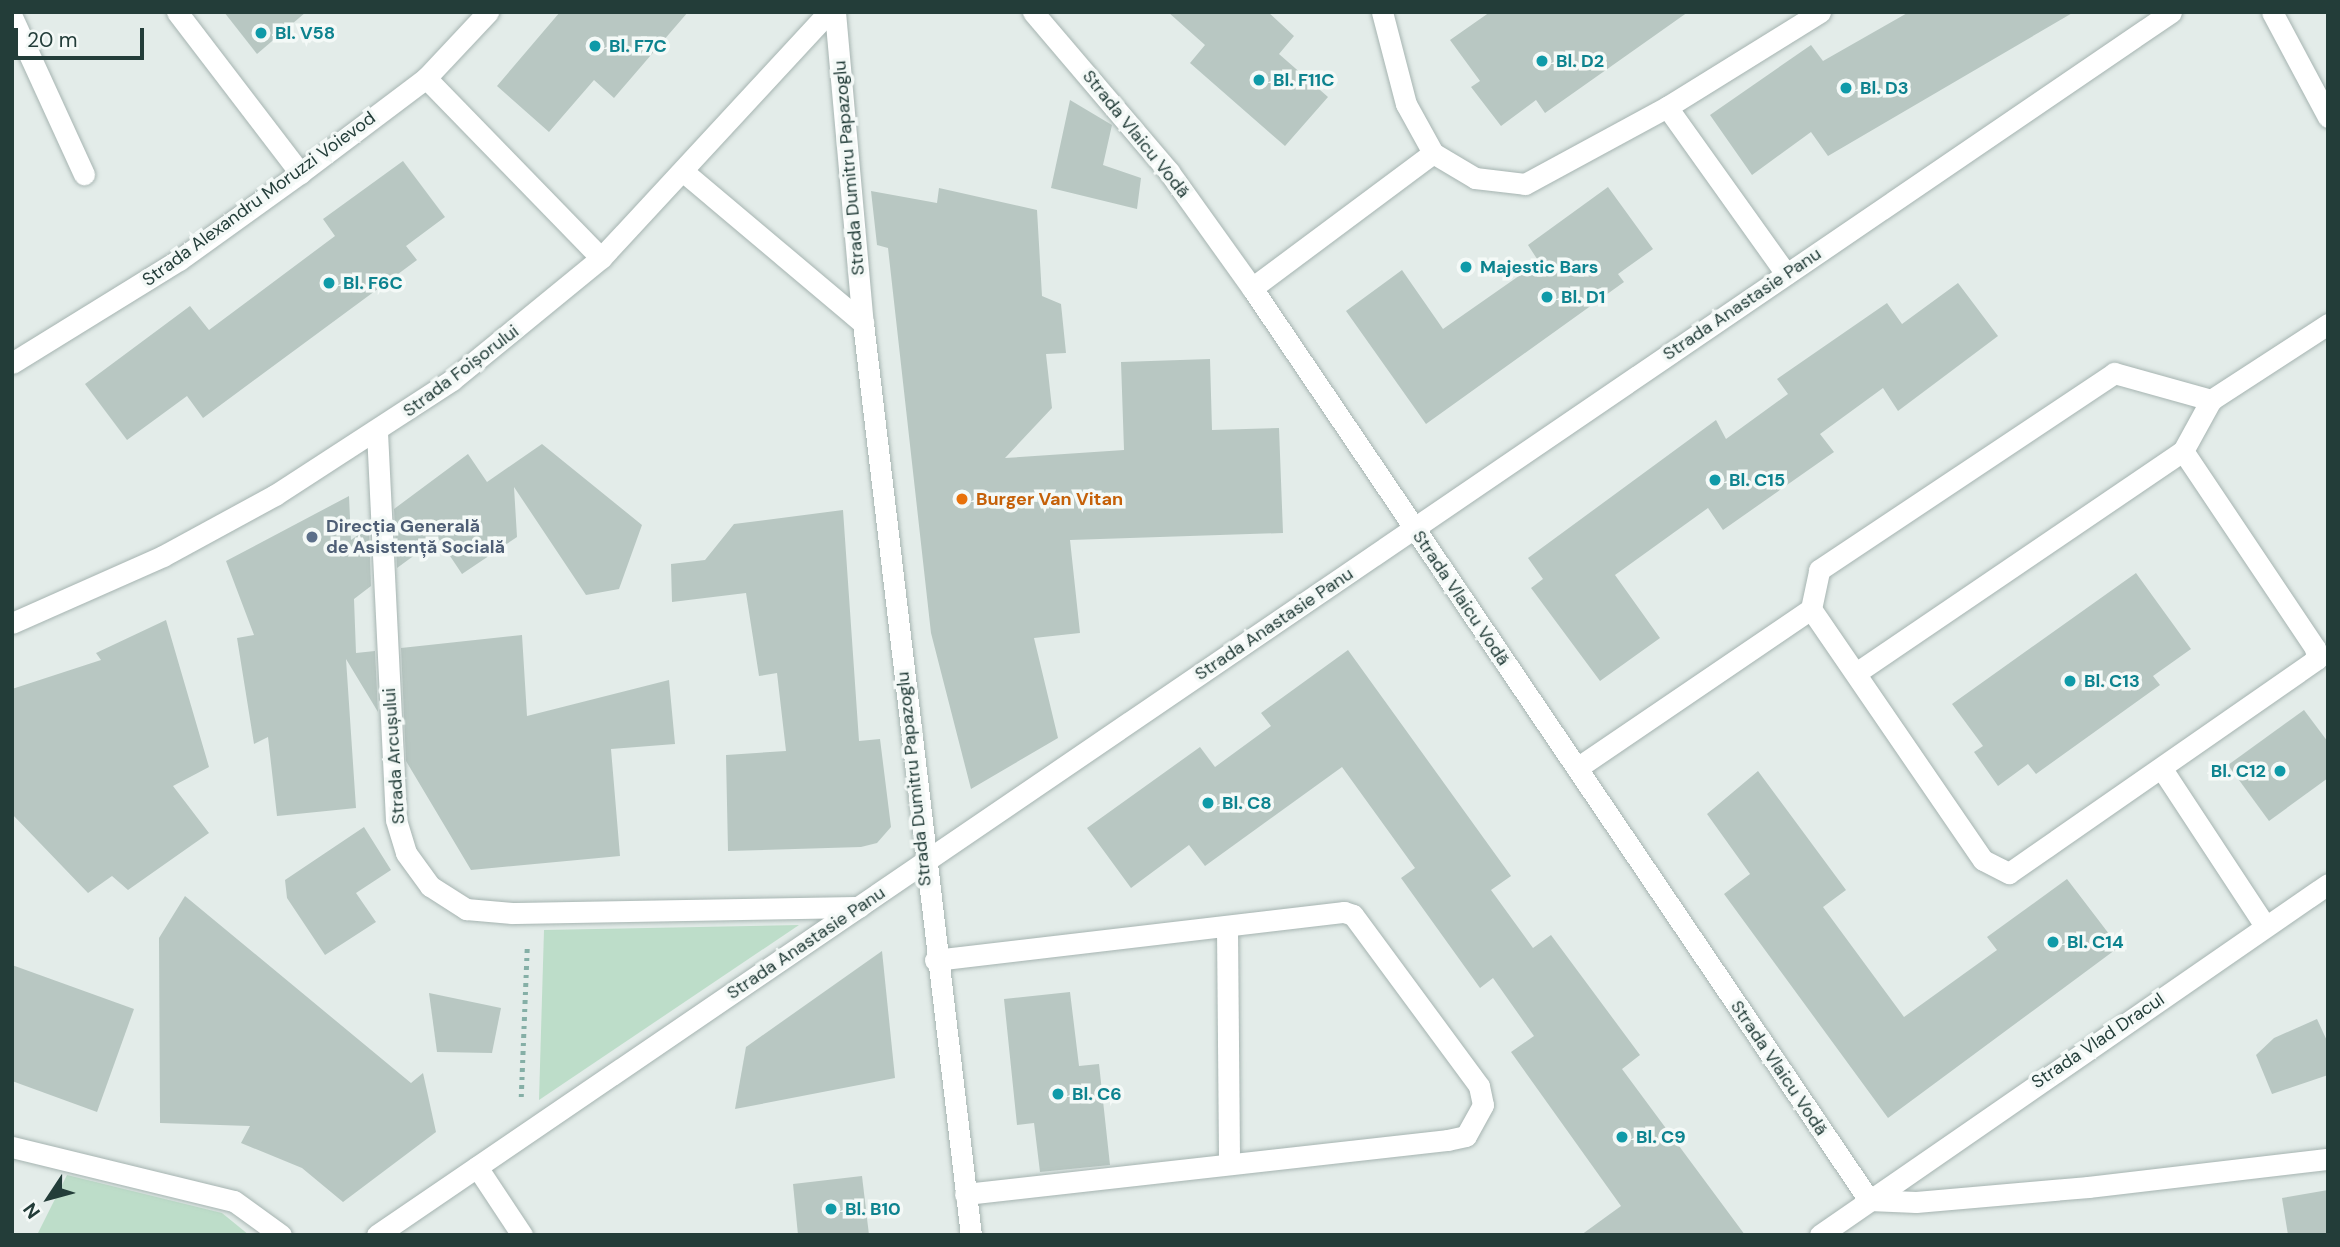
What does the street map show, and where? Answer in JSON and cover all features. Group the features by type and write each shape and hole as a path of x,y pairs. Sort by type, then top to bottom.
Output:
{"street":[{"path":"177,12 300,173"},
{"name":"Strada Alexandru Moruzzi Voievod","path":"13,361 168,267 300,173 426,78 488,12"},
{"name":"Strada Foișorului","path":"12,623 163,556 377,432 601,258 685,173 829,12"},
{"name":"Strada Dumitru Papazoglu","path":"835,12 863,323 923,863 971,1235"},
{"name":"Strada Vlaicu Vodă","path":"1033,12 1169,172 1252,288 1869,1200"},
{"path":"1382,12 1406,104 1433,153 1475,178 1525,184 1667,107 1820,12"},
{"name":"Strada Anastasie Panu","path":"377,1235 2171,12"},
{"path":"2272,12 2328,117"},
{"path":"12,17 84,174"},
{"path":"426,78 601,258"},
{"path":"1667,107 1786,274"},
{"path":"1252,288 1433,153"},
{"name":"Strada Dumitru Papazoglu","path":"685,173 863,323"},
{"path":"1856,673 2183,451 2211,400 2328,324"},
{"path":"1577,768 1811,609 1819,570 2114,373 2211,400"},
{"name":"Strada Arcușului","path":"377,432 396,820 406,853 430,886 466,909 528,913 859,906"},
{"path":"1811,609 1994,870 2009,873 2317,659 2315,648 2183,451"},
{"path":"2162,769 2265,926"},
{"name":"Strada Vlad Dracul","path":"1820,1235 2328,884"},
{"path":"935,960 1353,915 1479,1086 1483,1105 1466,1136 1447,1140 1229,1162 965,1194"},
{"path":"1227,928 1229,1162"},
{"path":"12,1147 234,1202 281,1235"},
{"path":"1869,1200 1916,1202 2088,1187 2328,1159"},
{"path":"477,1167 522,1235"}],"path":[{"path":"520,1138 528,913"}],"green space":[{"path":"799,925 539,1100 544,930"},
{"path":"67,1175 222,1213 249,1235 37,1235"}],"building":[{"name":"Bl. V58","path":"224,12 306,12 257,54"},
{"name":"Bl. F7C","path":"560,12 688,12 614,98 594,80 549,132 497,86"},
{"name":"Bl. F11C","path":"1168,12 1268,12 1294,36 1279,54 1328,97 1285,146 1190,63 1205,45"},
{"name":"Bl. D2","path":"1490,12 1688,12 1545,113 1536,100 1501,126 1471,87 1480,81 1450,40"},
{"name":"Bl. D3","path":"1909,12 2074,12 1828,156 1811,132 1752,175 1710,115 1811,45 1823,61"},
{"path":"1070,100 1112,125 1103,165 1141,178 1137,209 1051,188"},
{"name":"Bl. F6C","path":"403,161 445,217 406,246 417,260 203,418 187,396 127,440 85,384 190,306 209,330 335,236 323,219"},
{"name":"Bl. D1","path":"1608,187 1653,249 1618,274 1624,282 1426,424 1346,311 1402,270 1443,329 1539,262 1528,245"},
{"path":"939,188 1037,210 1042,296 1061,304 1066,353 1046,354 1052,408 1005,458 1124,450 1121,362 1210,359 1212,430 1279,428 1283,533 1070,540 1080,633 1034,638 1058,738 971,789 931,633 888,248 877,245 871,191 937,203"},
{"name":"Bl. C15","path":"1958,283 1998,336 1898,411 1883,388 1820,434 1834,452 1723,530 1708,508 1615,575 1660,638 1600,681 1531,588 1543,579 1528,558 1716,420 1726,439 1788,394 1777,379 1887,303 1902,324"},
{"path":"542,444 642,525 619,589 586,595 514,487 517,537 462,574 438,538 397,568 394,509 468,454 487,482"},
{"path":"349,496 351,540 369,527 371,586 354,599 356,653 375,651 378,712 346,659 356,808 277,816 268,737 254,744 237,638 254,635 226,561"},
{"path":"843,510 859,741 880,739 891,827 877,843 861,847 728,851 726,755 786,751 777,673 759,676 746,593 672,602 671,564 705,560 734,524"},
{"name":"Bl. C13","path":"2136,573 2191,649 2153,676 2160,685 2036,774 2028,764 1998,786 1974,752 1983,746 1952,704"},
{"path":"166,620 209,767 173,786 209,833 128,890 112,876 88,893 12,814 12,689 101,660 96,653"},
{"path":"522,635 527,716 669,680 675,744 611,749 620,856 471,870 406,761 401,648"},
{"name":"Bl. C8","path":"1348,650 1511,876 1491,890 1533,948 1551,935 1640,1055 1622,1069 1745,1235 1581,1235 1621,1206 1511,1052 1534,1036 1493,978 1480,988 1401,878 1415,868 1342,767 1205,866 1189,845 1131,888 1087,828 1200,747 1215,767 1271,726 1261,713"},
{"name":"Bl. C12","path":"2304,710 2328,742 2328,778 2269,821 2228,765"},
{"name":"Bl. C14","path":"1758,771 1846,890 1823,907 1904,1017 1997,950 1987,937 2067,879 2119,947 1888,1118 1724,894 1750,874 1707,814"},
{"path":"364,827 391,870 356,893 376,922 325,955 287,898 285,880"},
{"path":"185,896 411,1083 423,1073 436,1132 343,1202 302,1168 241,1143 250,1126 160,1123 159,938"},
{"path":"882,951 895,1078 735,1109 746,1047"},
{"path":"12,965 134,1009 97,1112 12,1081"},
{"name":"Bl. C6","path":"1070,992 1079,1066 1099,1064 1110,1165 1040,1172 1034,1123 1017,1125 1004,999"},
{"path":"429,993 501,1008 492,1053 437,1052"},
{"path":"2317,1019 2328,1043 2328,1075 2272,1094 2256,1055 2274,1038"},
{"name":"Bl. B10","path":"862,1176 869,1235 798,1235 793,1184"},
{"path":"2328,1190 2328,1235 2288,1235 2282,1198"}],"place":[{"name":"Bl. V58","path":"261,33"},
{"name":"Bl. F7C","path":"595,46"},
{"name":"Bl. D2","path":"1542,61"},
{"name":"Bl. F11C","path":"1259,80"},
{"name":"Bl. D3","path":"1846,88"},
{"name":"Majestic Bars","path":"1466,267"},
{"name":"Bl. F6C","path":"329,283"},
{"name":"Bl. D1","path":"1547,297"},
{"name":"Bl. C15","path":"1715,480"},
{"name":"Burger Van Vitan","path":"962,499"},
{"name":"Direcția Generală de Asistență Socială","path":"312,537"},
{"name":"Bl. C13","path":"2070,681"},
{"name":"Bl. C12","path":"2280,771"},
{"name":"Bl. C8","path":"1208,803"},
{"name":"Bl. C14","path":"2053,942"},
{"name":"Bl. C6","path":"1058,1094"},
{"name":"Bl. C9","path":"1622,1137"},
{"name":"Bl. B10","path":"831,1209"}]}
